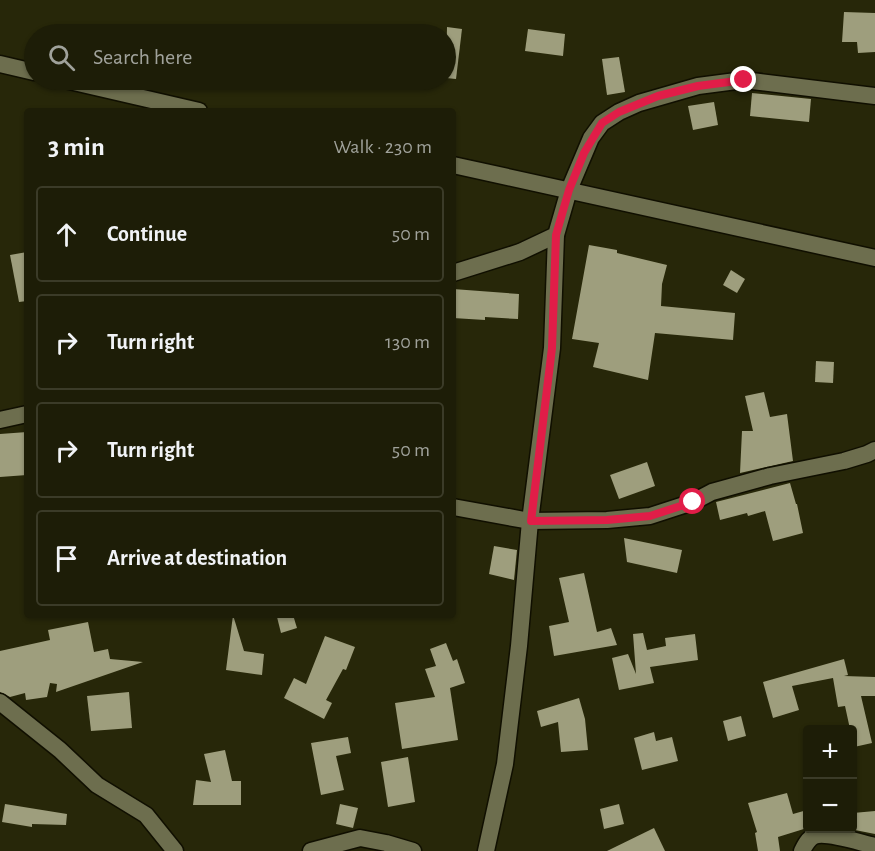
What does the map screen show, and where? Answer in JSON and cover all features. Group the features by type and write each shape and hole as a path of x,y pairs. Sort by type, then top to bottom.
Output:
{"street":[{"path":"0,64 24,70"},
{"path":"486,851 505,764 519,646 531,521 552,348 556,235 569,190 588,146 602,123 619,112 658,96 698,86 744,80 875,96"},
{"path":"106,90 181,108"},
{"path":"456,166 875,258"},
{"path":"456,272 520,252 556,235"},
{"path":"0,420 24,415"},
{"path":"456,508 531,521 607,520 650,516 693,502 712,492 770,476 844,461 875,450"},
{"path":"0,702 60,750 97,785 146,815 175,851"},
{"path":"802,851 808,840 814,836 824,835 875,846"},
{"path":"311,851 360,838 413,851"}],"building":[{"path":"844,12 875,13 875,52 858,53 857,42 842,42"},
{"path":"456,28 462,29 456,79"},
{"path":"528,29 565,34 563,56 525,51"},
{"path":"619,57 625,92 607,95 602,59"},
{"path":"752,93 811,99 809,122 750,116"},
{"path":"714,102 718,125 693,130 688,106"},
{"path":"589,245 617,250 617,253 667,265 662,284 661,306 735,313 733,340 655,333 648,380 593,367 599,343 572,339"},
{"path":"24,253 24,301 19,302 10,255"},
{"path":"731,270 745,279 737,293 723,285"},
{"path":"456,289 519,294 518,319 485,317 485,320 456,318"},
{"path":"816,361 834,362 833,383 815,382"},
{"path":"764,392 770,417 787,414 793,461 740,473 742,431 753,431 745,396"},
{"path":"24,432 24,475 0,477 0,434"},
{"path":"647,462 655,486 619,499 610,475"},
{"path":"790,483 803,533 773,541 765,511 720,520 716,502"},
{"path":"624,538 682,550 677,573 627,562"},
{"path":"494,546 517,550 514,580 489,574"},
{"path":"584,573 597,632 611,628 617,645 554,656 549,626 569,622 559,578"},
{"path":"234,618 244,651 264,654 262,675 226,670"},
{"path":"277,618 294,618 297,628 281,633"},
{"path":"88,622 94,652 108,649 110,659 143,662 56,692 57,684 50,683 47,697 26,700 25,693 10,697 0,692 0,651 50,640 48,630"},
{"path":"643,633 647,650 666,646 665,638 695,634 698,660 650,667 654,683 619,690 612,658 628,654 636,674 633,634"},
{"path":"325,636 355,647 346,670 343,669 326,700 332,703 324,719 284,698 294,678 306,684"},
{"path":"446,643 453,661 457,659 465,683 450,688 458,740 402,749 395,703 435,697 425,669 436,666 430,649"},
{"path":"844,659 848,675 844,676 875,677 875,696 861,696 872,743 857,746 857,725 849,725 845,706 838,707 833,678 792,686 799,710 773,718 763,682"},
{"path":"129,692 132,728 91,731 87,696"},
{"path":"579,698 585,719 588,750 561,752 558,722 541,727 537,711"},
{"path":"741,716 746,736 728,741 723,721"},
{"path":"654,732 656,741 672,737 678,761 642,770 634,738"},
{"path":"348,737 351,753 336,756 344,790 321,795 311,743"},
{"path":"225,750 232,781 241,781 241,805 193,805 196,780 211,782 204,754"},
{"path":"408,757 415,802 388,807 381,762"},
{"path":"787,793 793,814 803,811 803,829 778,837 780,851 758,851 755,833 757,832 748,803"},
{"path":"5,804 67,814 66,825 32,824 32,827 2,822"},
{"path":"340,804 358,808 353,828 336,824"},
{"path":"619,804 624,824 604,829 600,809"},
{"path":"875,811 875,834 857,830 857,813"},
{"path":"654,828 665,851 607,851"}],"route":[{"path":"693,502 650,516 607,520 531,521 552,348 556,235 569,190 584,153 602,123 619,112 658,96 698,86 744,80"}]}
